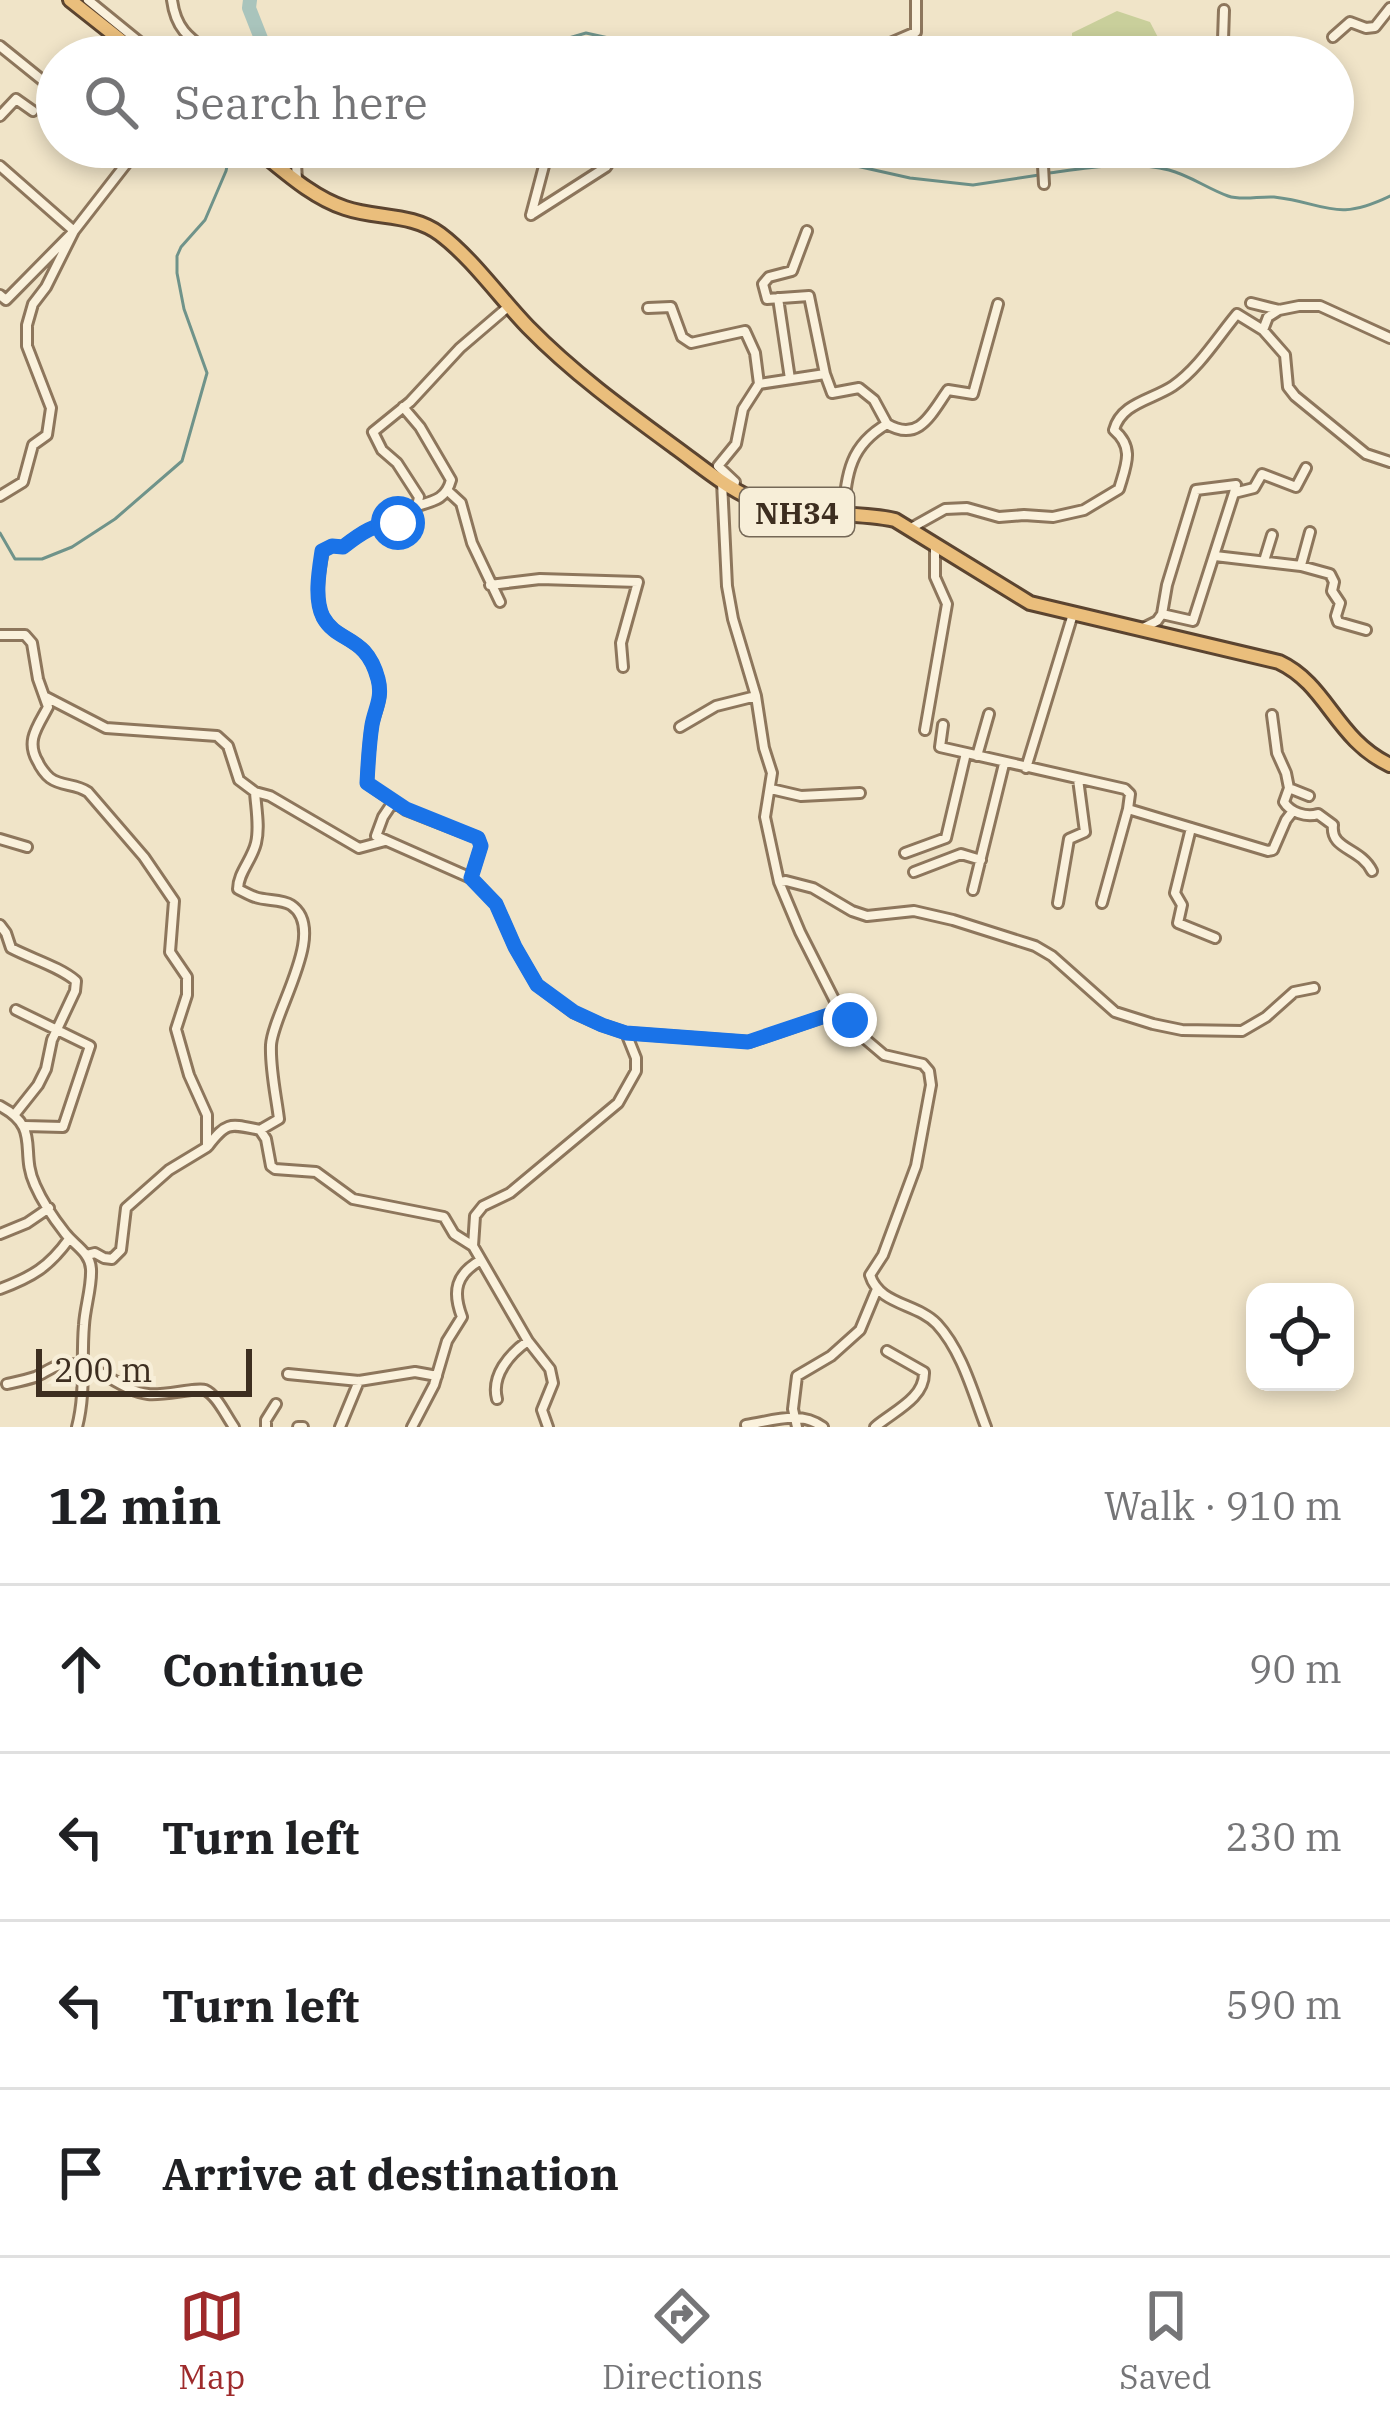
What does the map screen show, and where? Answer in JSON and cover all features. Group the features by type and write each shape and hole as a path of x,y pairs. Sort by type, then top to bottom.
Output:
{"highway":[{"path":"70,0 115,36"},
{"name":"NH34","path":"281,168 343,208 412,220 445,238 582,378 727,485 791,511 878,516 911,527 1030,602 1260,656 1292,668 1350,737 1387,762"}],"street":[{"path":"88,0 132,36"},
{"path":"172,0 174,19 190,36"},
{"path":"907,36 916,32 916,0"},
{"path":"1335,36 1350,22 1375,27 1390,8"},
{"path":"1223,36 1224,10"},
{"path":"0,46 36,75"},
{"path":"0,116 16,99 33,111"},
{"path":"0,166 74,231"},
{"path":"0,295 6,300 74,231 122,168"},
{"path":"296,168 297,180"},
{"path":"543,168 531,215 604,168"},
{"path":"1043,168 1044,184"},
{"path":"0,496 23,482 33,445 47,435 51,408 27,346 27,325 33,304 74,231"},
{"path":"807,232 792,271 769,277 763,284 766,298 809,296 832,393 859,388 874,400 887,424 899,431 920,427 948,390 973,394 998,304"},
{"path":"778,298 790,380"},
{"path":"1252,303 1279,310"},
{"path":"417,506 419,496 373,432 509,306"},
{"path":"1263,330 1268,317 1279,310 1320,306 1390,338"},
{"path":"648,308 671,307 682,337 691,343 745,331 754,353 759,384 743,409 736,444 718,466 735,482 727,485 727,586 772,772 765,817 779,882 840,1011 884,1055 923,1064 928,1071 931,1085 916,1166 889,1242 870,1275 886,1297 936,1322 964,1370 986,1427"},
{"path":"911,527 945,509 967,508 999,517 1053,517 1084,510 1118,489 1129,455 1125,439 1114,430 1118,418 1189,373 1237,314 1263,330 1285,355 1288,387 1294,396 1366,454 1390,462"},
{"path":"759,384 825,374"},
{"path":"403,407 451,480 448,491 417,506 398,523 382,523 343,547 322,551 318,598 322,616 368,654 377,676 382,696 373,720 367,783 393,802 478,838 481,846 471,878"},
{"path":"843,514 848,465 871,434 887,424"},
{"path":"1234,493 1254,488 1262,474 1296,487 1306,468"},
{"path":"1139,629 1162,614 1196,490 1236,485 1193,621 1162,614"},
{"path":"448,491 461,503 472,543 500,602"},
{"path":"1301,566 1310,532"},
{"path":"1264,561 1272,535"},
{"path":"925,730 947,604 935,577 935,543"},
{"path":"1215,556 1330,574 1332,591 1340,603 1338,622 1366,630"},
{"path":"490,585 540,579 638,582 621,643 623,667"},
{"path":"1026,768 1073,614"},
{"path":"0,635 25,635 32,643 48,706 31,740 40,766 48,778 77,784 88,792 144,857 174,901 170,952 187,977 187,995 176,1029 207,1114 207,1148"},
{"path":"680,727 716,706 756,695"},
{"path":"44,697 106,728 217,736 228,746 239,780 255,792 359,848 385,842"},
{"path":"977,756 989,714"},
{"path":"1272,715 1276,753 1289,788 1283,802 1293,811 1323,816 1333,825 1335,841 1359,853 1372,871"},
{"path":"944,724 940,747 1125,789 1130,794 1102,903"},
{"path":"905,853 946,838 966,753"},
{"path":"974,890 1004,764"},
{"path":"1058,903 1069,838 1085,832 1078,778"},
{"path":"1289,788 1309,796"},
{"path":"771,789 801,796 860,793"},
{"path":"87,1255 95,1252 112,1259 121,1250 126,1208 169,1170 207,1148 224,1126 260,1130 279,1119 271,1048 274,1022 301,963 304,934 302,917 291,904 256,898 238,889 258,837 255,792"},
{"path":"393,802 376,836 471,878 496,904 537,985 574,1012 626,1033 748,1042 840,1011"},
{"path":"1127,809 1268,851 1274,850 1293,811"},
{"path":"1191,828 1175,893 1182,904 1178,923 1215,938"},
{"path":"0,839 27,847"},
{"path":"914,872 961,854 981,860"},
{"path":"779,882 813,889 867,916 914,910 1035,946 1115,1012 1167,1027 1242,1031 1294,992 1314,988"},
{"path":"0,926 11,948 64,971 76,982 46,1069 15,1114"},
{"path":"16,1010 88,1043 89,1052 63,1127 25,1126"},
{"path":"473,1246 475,1216 483,1206 510,1193 618,1103 632,1084 636,1058 626,1033"},
{"path":"0,1106 25,1126 32,1177 69,1239 87,1255 91,1274 77,1427"},
{"path":"260,1130 275,1169 316,1172 353,1199 444,1216 454,1234 473,1246 528,1341 550,1369 553,1383 542,1410 548,1427"},
{"path":"0,1234 49,1208"},
{"path":"0,1289 30,1278 69,1239"},
{"path":"412,1427 437,1376 447,1341 462,1317 456,1302 459,1283 467,1268 481,1260"},
{"path":"795,1422 797,1376 831,1356 860,1330 877,1289"},
{"path":"497,1399 502,1368 513,1351 528,1341"},
{"path":"875,1427 918,1394 925,1378 924,1372 887,1351"},
{"path":"7,1384 58,1365 83,1364 123,1388 148,1394 174,1395 202,1388 234,1427"},
{"path":"288,1374 359,1381 416,1372 437,1376"},
{"path":"340,1427 359,1381"},
{"path":"266,1427 276,1403"},
{"path":"746,1425 811,1419 823,1427"}],"green space":[{"path":"1117,11 1150,22 1157,36 1072,36"}],"waterway":[{"path":"250,0 260,36"},
{"path":"576,36 600,36"},
{"path":"0,533 15,559 42,559 72,547 115,519 182,461 207,373 184,309 177,256 205,220 227,168"},
{"path":"865,168 973,185 1039,175"},
{"path":"1049,173 1092,168"},
{"path":"1158,168 1233,197 1274,197 1331,209 1356,208 1390,196"}],"route":[{"path":"398,523 382,523 343,547 322,551 318,598 322,616 368,654 382,696 373,720 367,783 406,809 478,838 481,846 471,878 496,904 537,985 574,1012 626,1033 748,1042 840,1011 850,1020"}]}
